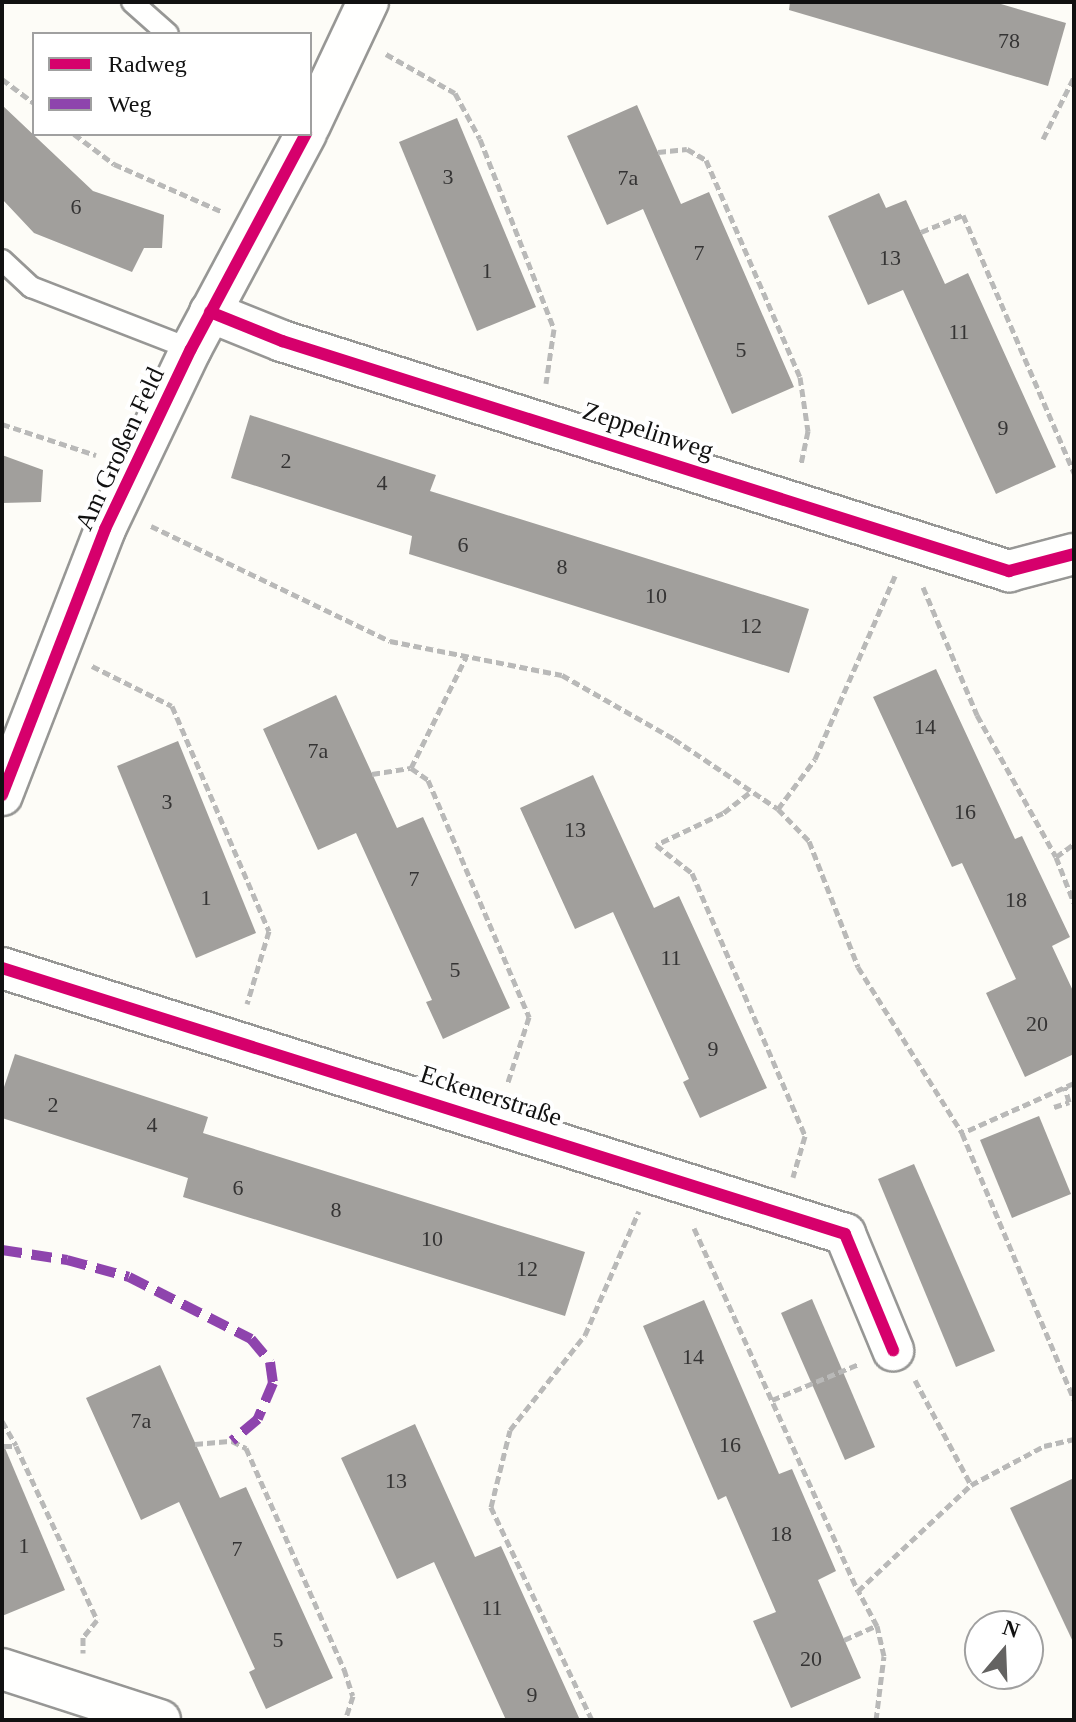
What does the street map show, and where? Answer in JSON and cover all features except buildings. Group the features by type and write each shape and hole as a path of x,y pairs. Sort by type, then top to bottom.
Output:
{"street":[{"name":"Am Großen Feld","path":"312,116 354,39 368,2"},
{"name":"Am Großen Feld","path":"2,795 56,648 115,509 191,349 302,136"},
{"name":"Zeppelinweg","path":"210,312 282,341 540,419 793,501 906,550 1009,571 1074,554"},
{"name":"Eckenerstraße","path":"2,968 496,1120 845,1234 893,1350"},
{"path":"2,1669 160,1720"}],"lane":[{"path":"132,2 166,32"},
{"path":"2,260 31,287 191,349"}],"path":[{"path":"354,39 455,93 480,139 554,329 540,419"},
{"path":"1043,139 1074,77"},
{"path":"2,79 32,102"},
{"path":"77,136 114,164 257,227"},
{"path":"658,152 687,149 706,160 800,377 808,431 793,501"},
{"path":"921,232 963,215 1074,473"},
{"path":"2,424 135,468"},
{"path":"115,509 390,641 562,675 674,739 749,793 778,809 809,841 858,967 962,1133 1074,1400"},
{"path":"778,809 815,759 906,550"},
{"path":"906,550 977,715 1056,857 1074,903"},
{"path":"56,648 172,706 269,931 236,1039"},
{"path":"411,768 466,657"},
{"path":"372,774 411,768 428,780 529,1017 496,1120"},
{"path":"749,793 723,813 656,845 692,873 805,1136 782,1213"},
{"path":"1056,857 1074,844"},
{"path":"962,1133 1074,1083"},
{"path":"1054,1107 1069,1102 1065,1087"},
{"path":"663,1174 877,1626 884,1656 878,1720"},
{"path":"592,1720 491,1507 510,1430 585,1335 663,1174"},
{"path":"772,1400 893,1350 923,1390 971,1485"},
{"path":"2,1421 97,1620 83,1637 79,1694"},
{"path":"858,1591 971,1485 1044,1446 1074,1439"},
{"path":"195,1444 232,1441 246,1448 344,1669 353,1696 345,1720"},
{"path":"4,1446 16,1446"},
{"path":"844,1640 877,1626"}],"marked path":[{"path":"2,1250 67,1260 129,1277 251,1339 270,1362 273,1383 258,1419 232,1441"}],"cycle path":[{"path":"2,795 105,529 191,349 305,136"},
{"path":"210,312 282,341 1009,571 1074,554"},
{"path":"2,968 845,1234 893,1350"}]}
